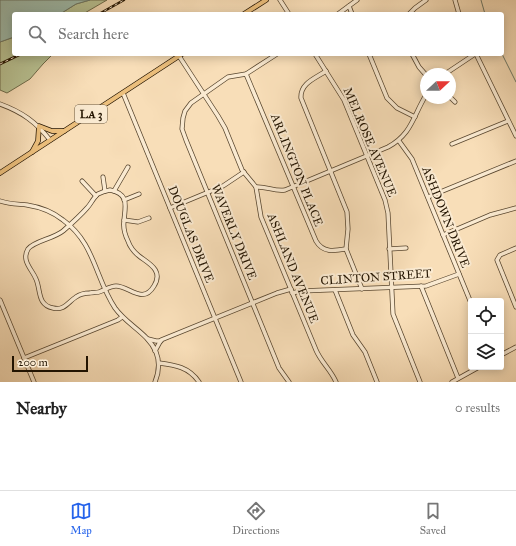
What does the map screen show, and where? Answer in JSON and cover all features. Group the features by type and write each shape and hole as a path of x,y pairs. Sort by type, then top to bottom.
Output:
{"main road":[{"path":"247,12 266,0"},
{"name":"LA 3","path":"0,173 179,56"},
{"path":"32,152 38,141 39,126 52,131 65,131"}],"street":[{"path":"280,0 288,12"},
{"path":"341,12 357,0"},
{"path":"411,12 426,0"},
{"path":"455,0 458,12"},
{"path":"349,6 351,12"},
{"name":"ASHLAND AVENUE","path":"182,56 223,124 244,172 256,187 260,213 291,291 319,357 331,372 336,382"},
{"path":"246,74 274,56"},
{"name":"MELROSE AVENUE","path":"316,56 344,100 386,205 391,305 394,319 420,382"},
{"path":"369,56 387,98 397,108 415,117"},
{"path":"413,56 420,69"},
{"path":"454,68 473,56"},
{"path":"477,56 516,136"},
{"path":"326,71 305,84 301,94 304,106 348,215 346,249 362,289"},
{"name":"WAVERLY DRIVE","path":"246,74 228,77 194,100 186,108 183,115 182,126 184,135 279,368 289,382"},
{"name":"ARLINGTON PLACE","path":"246,74 318,246 330,251 346,249"},
{"name":"DOUGLAS DRIVE","path":"123,93 241,382"},
{"path":"0,104 26,115 39,126 50,140"},
{"path":"256,187 281,191 388,148 399,141 410,127 422,104"},
{"path":"452,144 508,120"},
{"name":"ASHDOWN DRIVE","path":"399,141 412,159 469,298"},
{"path":"428,197 516,161"},
{"path":"114,191 128,167"},
{"path":"170,208 223,186 244,172"},
{"path":"103,177 105,191"},
{"path":"82,181 96,196"},
{"path":"105,191 114,191 124,200 126,210 124,230 129,244 137,254 154,267 157,276 156,283 151,290 140,294 135,294 119,286 98,292 79,295 64,307 59,309 48,307 41,299 37,280 27,264 27,252 32,245 56,236 70,225 86,209 96,196 105,191"},
{"path":"124,200 139,194"},
{"path":"0,201 45,210 70,225 80,236 87,246 112,302 122,317 148,339 155,351 159,363 155,382"},
{"path":"443,235 490,215 516,208"},
{"path":"124,220 138,222 149,218"},
{"path":"389,249 406,248"},
{"path":"516,248 500,255 497,260 516,307"},
{"name":"CLINTON STREET","path":"148,339 156,341 162,340 277,293 291,291 300,292 432,285 459,274"},
{"path":"421,286 458,378"},
{"path":"335,290 353,335 365,352 377,382"},
{"path":"0,300 34,382"},
{"path":"24,358 118,320 122,317"},
{"path":"155,351 162,340"},
{"path":"504,353 516,346"},
{"path":"159,363 176,365 185,368 199,382"},
{"path":"452,382 473,370"}],"green space":[{"path":"90,0 107,0 86,12 63,12 76,4"},
{"path":"12,38 12,56 51,56 30,79 7,93 0,90 0,42"}],"shaded area":[{"path":"0,0 90,0 76,4 63,12 12,12 12,38 0,42"}],"waterway":[{"path":"481,0 484,12"},
{"path":"503,56 516,82"}],"railway":[{"path":"103,12 124,0"},
{"path":"0,64 17,56"}]}
